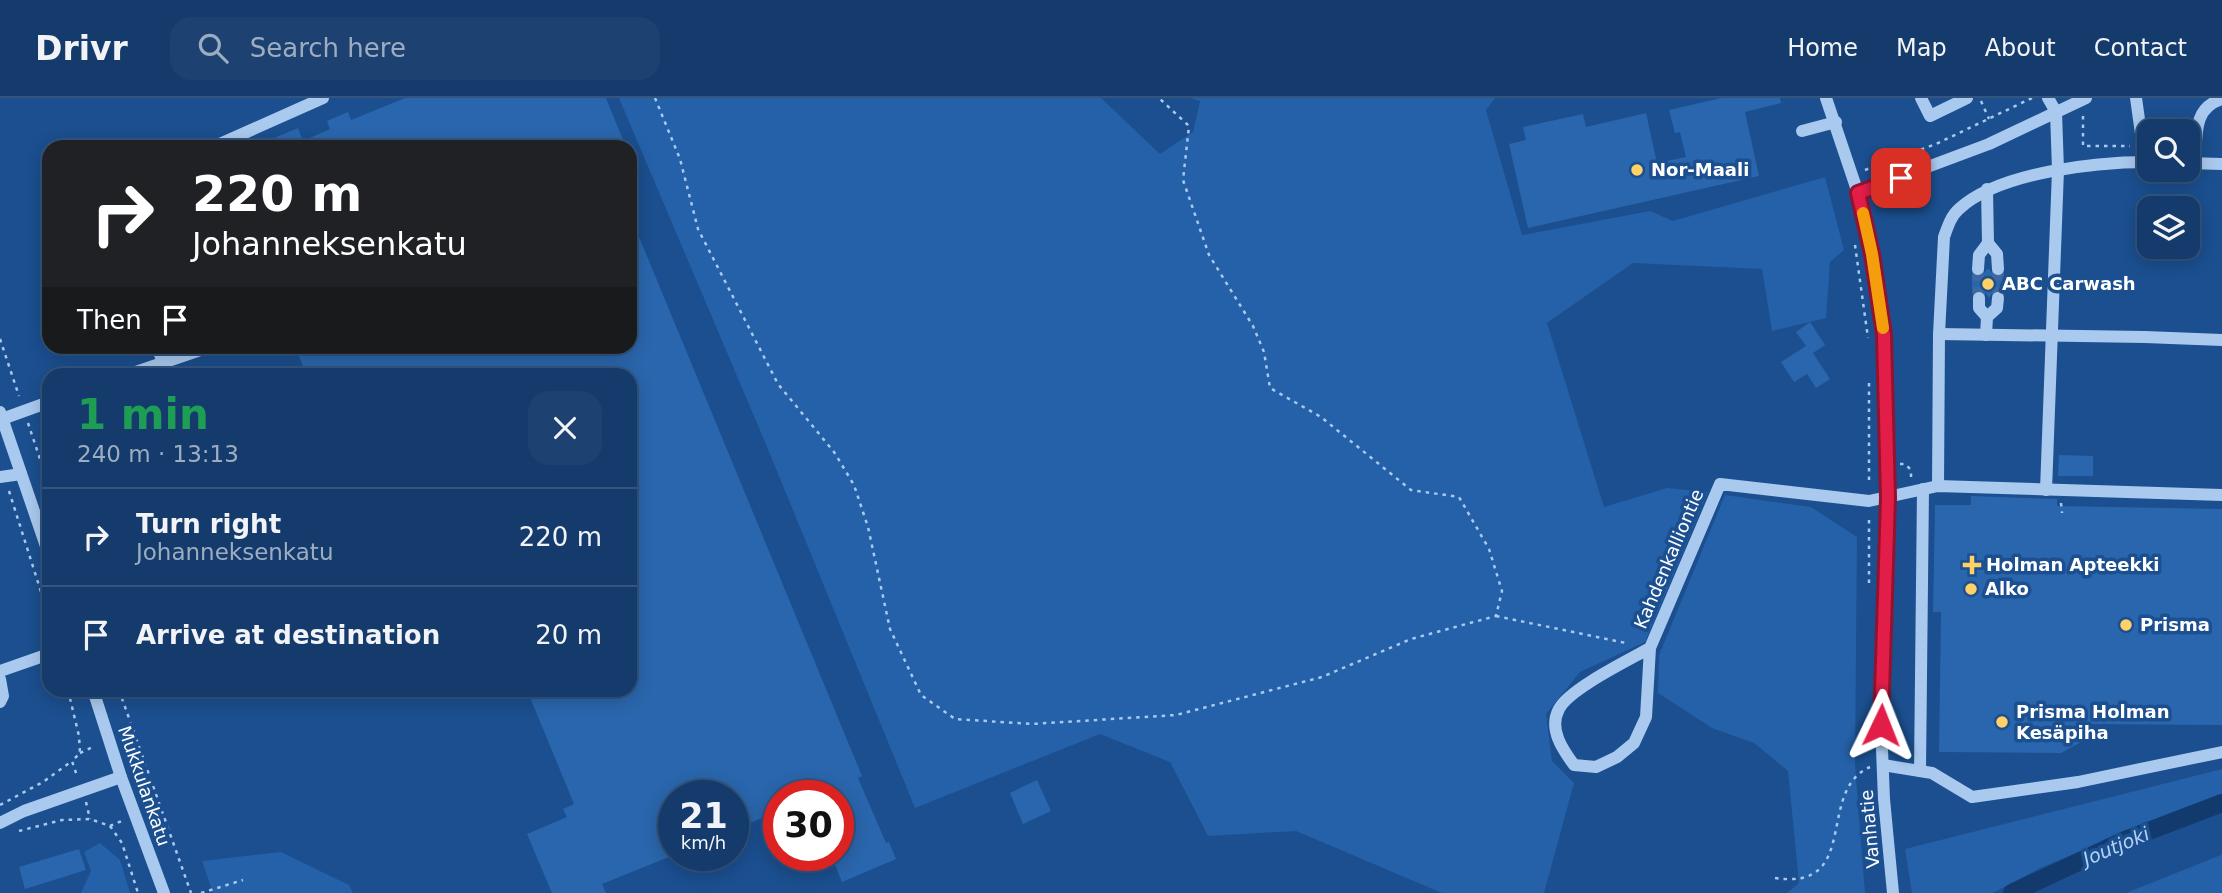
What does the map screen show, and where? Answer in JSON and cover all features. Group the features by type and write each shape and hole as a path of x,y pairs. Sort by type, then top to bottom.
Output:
{"street":[{"path":"229,140 323,98"},
{"name":"Vanhatie","path":"1826,98 1858,193 1872,254 1884,335 1888,498 1881,725 1884,799 1893,893"},
{"path":"1922,98 1930,116 1966,98"},
{"path":"2046,490 2058,170 2056,112 2048,98"},
{"path":"1858,193 1978,148 2086,98"},
{"path":"2136,98 2140,119"},
{"path":"2198,119 2210,104 2222,99"},
{"path":"1802,131 1836,122"},
{"path":"1938,486 1939,334 1944,237 1949,222 1959,209 1987,189 2058,170 2137,163"},
{"path":"2200,163 2222,164"},
{"path":"1978,269 1979,255 1988,243 1987,189"},
{"path":"1988,243 1997,254 1998,269"},
{"path":"1979,298 1979,308 1987,317"},
{"path":"1986,335 1987,317 1997,307 1998,298"},
{"path":"1939,334 2222,340"},
{"path":"160,354 163,363"},
{"path":"148,368 189,354"},
{"path":"42,404 1,415 42,535"},
{"path":"2,477 21,474"},
{"name":"Kahdenkalliontie","path":"1650,648 1580,689 1559,709 1555,728 1562,749 1574,765 1596,767 1617,758 1634,743 1646,717 1650,648 1720,484 1869,501 1888,498"},
{"path":"1888,498 1938,486 2222,495"},
{"path":"1920,771 1923,489"},
{"path":"0,671 42,656"},
{"path":"0,679 4,696 0,702"},
{"name":"Mukkulankatu","path":"95,697 121,777 164,893"},
{"path":"1883,765 1932,773 1972,797 2078,782 2222,752"},
{"path":"0,823 24,811 121,777"}],"path":[{"path":"655,98 680,159 698,229 704,241 778,384 834,452 854,485 868,527 890,629 921,695 955,719 1032,724 1176,715 1322,677 1412,639 1496,616 1650,648"},
{"path":"1159,98 1189,126 1183,180 1209,255 1253,326 1264,352 1270,388 1321,417 1411,490 1459,497 1489,549 1502,591 1496,616"},
{"path":"1979,98 1989,119"},
{"path":"1853,173 1872,169 1936,144 2032,98"},
{"path":"2083,112 2082,146 2128,146"},
{"path":"2,477 42,596"},
{"path":"2062,506 2062,513"},
{"path":"0,805 43,782 79,753 79,736 70,697"},
{"path":"122,697 191,893"},
{"path":"72,761 90,819"},
{"path":"1775,878 1795,881 1820,870 1833,847 1845,792 1850,782 1861,770 1883,765"},
{"path":"110,826 135,816"},
{"path":"16,831 62,820 90,819 110,826 122,843 138,893"},
{"path":"201,893 243,880"}],"shaded area":[{"path":"619,98 1101,98 1160,154 1193,132 1200,101 1191,98 1495,98 1486,110 1522,235 1650,211 1673,221 1825,177 1844,250 1830,262 1826,318 1772,331 1762,269 1633,263 1547,323 1604,507 1667,488 1708,492 1645,642 1580,672 1546,714 1552,761 1574,783 1544,893 1442,893 1296,831 1208,836 1170,762 1100,734 915,808 765,442"},
{"path":"1725,495 1811,507 1857,537 1855,765 1865,893 1787,893 1799,883 1788,771 1754,743 1712,728 1658,693 1659,655"},
{"path":"2222,769 2222,796 2038,869 1993,893 1912,893 1905,849"},
{"path":"100,843 120,860 130,893 81,893 91,871 84,852"},
{"path":"281,852 349,885 353,893 213,893 202,861"},
{"path":"2221,855 2222,893 2126,893"}],"building":[{"path":"405,98 606,98 623,140 305,140 330,129 327,121 348,112 351,120"},
{"name":"Nor-Maali","path":"1721,98 1780,98 1781,103 1745,112 1759,176 1528,228 1509,144 1526,140 1523,127 1583,114 1586,127 1646,113 1657,163 1686,157 1680,132 1675,133 1669,110"},
{"path":"298,128 303,140 270,140"},
{"path":"637,232 862,776 858,778 886,843 889,842 896,859 842,882 837,871 854,871 854,780 763,780 763,818 749,823 749,780 658,780 658,861 602,884 606,893 552,893 527,834 567,817 563,809 574,804 530,697 637,697 637,368 304,368 298,354 637,354"},
{"path":"1987,269 1995,277 2003,276 2003,291 1994,290 1989,298 1983,290 1978,289 1972,293 1972,275 1981,277"},
{"path":"1810,322 1825,345 1813,353 1830,379 1816,388 1807,374 1794,382 1781,362 1806,346 1796,332"},
{"path":"2059,455 2093,456 2093,476 2058,476"},
{"path":"1971,496 2057,499 2057,506 2222,509 2222,725 2085,724 2085,740 2061,753 1939,752 1941,612 1933,612 1935,505 1971,505"},
{"path":"1037,780 1051,811 1023,824 1010,793"},
{"path":"79,849 86,870 25,889 19,867"}],"waterway":[{"name":"Joutjoki","path":"2012,893 2125,840 2222,803"}],"tunnel":[{"path":"1978,269 1979,298"},
{"path":"1998,269 1998,298"}],"slow traffic":[{"path":"1863,213 1883,328"}],"place":[{"name":"Nor-Maali","path":"1637,170"},
{"name":"ABC Carwash","path":"1988,284"},
{"name":"Holman Apteekki","path":"1972,565"},
{"name":"Alko","path":"1971,589"},
{"name":"Prisma","path":"2126,625"},
{"name":"Prisma Holman Kesäpiha","path":"2002,722"}],"route":[{"path":"1881,725 1888,498 1884,335 1872,254 1858,193 1901,178"}]}
